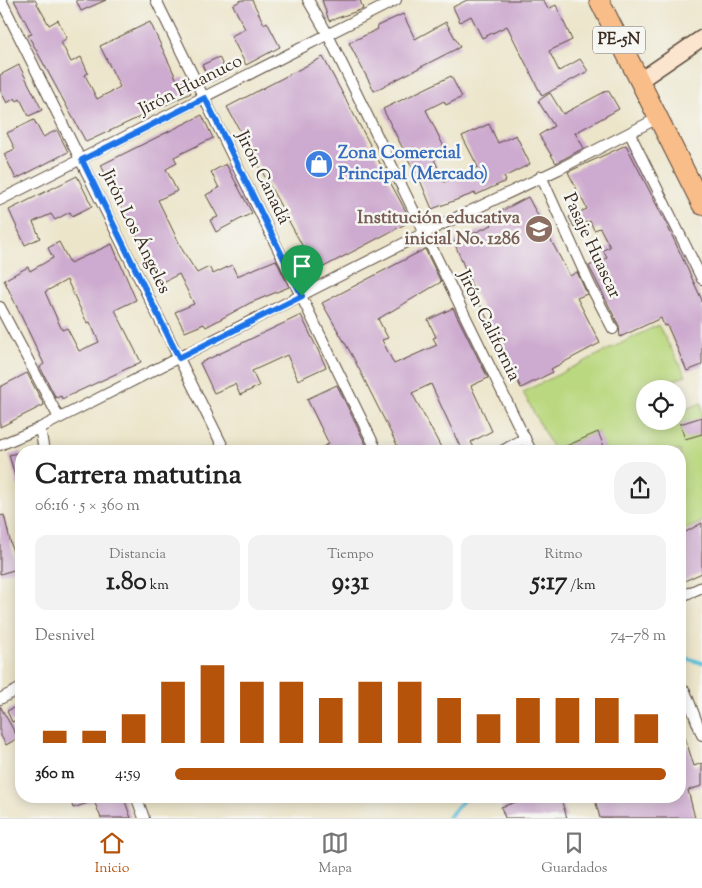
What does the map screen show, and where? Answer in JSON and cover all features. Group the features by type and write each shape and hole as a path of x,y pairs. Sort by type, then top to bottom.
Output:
{"highway":[{"name":"PE-5N","path":"599,0 702,205"}],"street":[{"name":"Jirón Los Ángeles","path":"1,0 222,445"},
{"name":"Jirón Canadá","path":"156,0 374,445"},
{"name":"Jirón California","path":"308,0 327,33 528,445"},
{"name":"Jirón Huanuco","path":"0,200 205,98 327,33 396,0"},
{"path":"640,81 702,38"},
{"path":"0,445 40,428 424,233 630,134 658,118"},
{"path":"630,134 702,279"},
{"name":"Pasaje Huascar","path":"541,176 590,285 613,330"},
{"path":"0,307 59,418"},
{"path":"40,428 43,445"},
{"path":"513,445 525,438"},
{"path":"686,594 702,587"},
{"path":"0,699 15,691"},
{"path":"686,694 702,735"},
{"path":"139,803 144,818"}],"green space":[{"path":"658,325 686,376 674,380 636,380 636,430 686,430 686,409 702,403 702,522 686,529 686,445 603,445 598,432 568,445 551,445 523,392"}],"building":[{"path":"14,0 35,0 49,25 58,20 67,38 61,42 71,62 81,57 88,73 85,75 97,99 120,87 100,46 150,22 177,80 183,77 191,93 86,142 28,35 32,34"},
{"path":"76,0 106,0 81,11"},
{"path":"242,0 252,0 264,24 267,22 280,47 246,65 231,36 245,29 233,5"},
{"path":"322,0 360,0 363,9 329,21"},
{"path":"467,0 543,0 548,9 556,5 572,40 549,51 559,71 580,59 588,71 542,96 507,26 482,38 471,16 460,22 453,7"},
{"path":"403,14 415,39 446,22 460,47 374,91 349,43 378,29 377,26"},
{"path":"219,57 227,74 210,82 202,65"},
{"name":"Zona Comercial Principal (Mercado)","path":"323,57 411,221 316,271 227,107"},
{"path":"19,65 42,110 29,116 20,99 17,101 15,98 7,103 0,90 0,75"},
{"path":"451,76 462,97 446,105 444,101 426,110 447,153 434,159 444,182 478,167 462,136 489,124 498,143 516,135 530,164 504,177 506,181 476,195 475,193 432,209 415,168 413,169 383,109"},
{"path":"608,90 619,109 575,133 584,148 556,163 539,135 554,126 538,101 550,93 563,114"},
{"path":"202,115 213,138 174,157 177,163 166,169 177,191 158,200 183,251 197,273 209,267 213,274 232,265 237,276 276,260 289,287 250,303 206,327 204,324 185,332 175,312 194,304 179,274 159,284 151,268 153,266 137,235 135,236 101,165"},
{"path":"34,120 43,137 57,130 68,152 16,179 4,154 15,149 7,133"},
{"path":"626,145 668,227 702,300 702,365 687,371 667,325 664,326 661,318 620,337 619,326 589,266 607,258 603,250 610,247 600,228 594,230 590,221 574,227 569,217 587,209 568,172"},
{"path":"226,164 252,213 216,232 210,220 218,217 206,195 219,188 211,172"},
{"path":"77,176 92,206 72,216 70,212 55,220 51,214 33,222 40,238 25,245 9,210"},
{"path":"528,197 570,276 577,272 587,294 577,298 600,343 551,369 553,372 521,388 477,298 454,242 492,225 488,218"},
{"path":"59,242 70,263 112,244 136,300 115,310 141,362 62,399 61,396 56,398 40,367 44,364 4,280 28,267 30,271 53,258 48,248","holes":["67,280 87,323 90,322 99,342 79,351 67,328 62,330 45,292"]},
{"path":"425,249 441,282 378,319 388,338 382,340 394,364 437,345 433,338 436,337 428,320 453,308 488,378 471,386 492,431 471,442 473,445 459,445 431,384 412,393 440,445 397,445 353,357 322,303"},
{"path":"301,315 326,367 298,380 287,355 252,371 259,386 240,395 235,384 214,393 200,363"},
{"path":"27,373 44,405 0,427 0,387"},
{"path":"337,385 366,445 327,445 329,444 307,399"},
{"path":"702,417 702,434 685,439 682,430 686,430 686,422"},
{"path":"598,432 603,445 569,445"},
{"path":"15,454 15,476 9,455"},
{"path":"4,515 15,561 15,570 0,574 0,516"},
{"path":"702,523 702,573 686,580 686,532"},
{"path":"0,706 15,733 15,740 6,745 0,734"},
{"path":"15,707 15,721 12,722 7,711"},
{"path":"686,741 694,766 702,763 702,786 688,790 695,818 600,818 596,803 686,803"},
{"path":"71,803 88,803 73,808"},
{"path":"95,803 126,803 131,818 101,818"},
{"path":"513,803 562,803 567,818 505,818 501,807"}],"waterway":[{"path":"686,658 702,663"},
{"path":"448,818 461,803"}],"place":[{"name":"Zona Comercial Principal (Mercado)","path":"319,164"},
{"name":"Institución educativa inicial No. 1286","path":"539,229"}],"route":[{"path":"205,98 302,296 179,358 82,160 205,98"}]}
